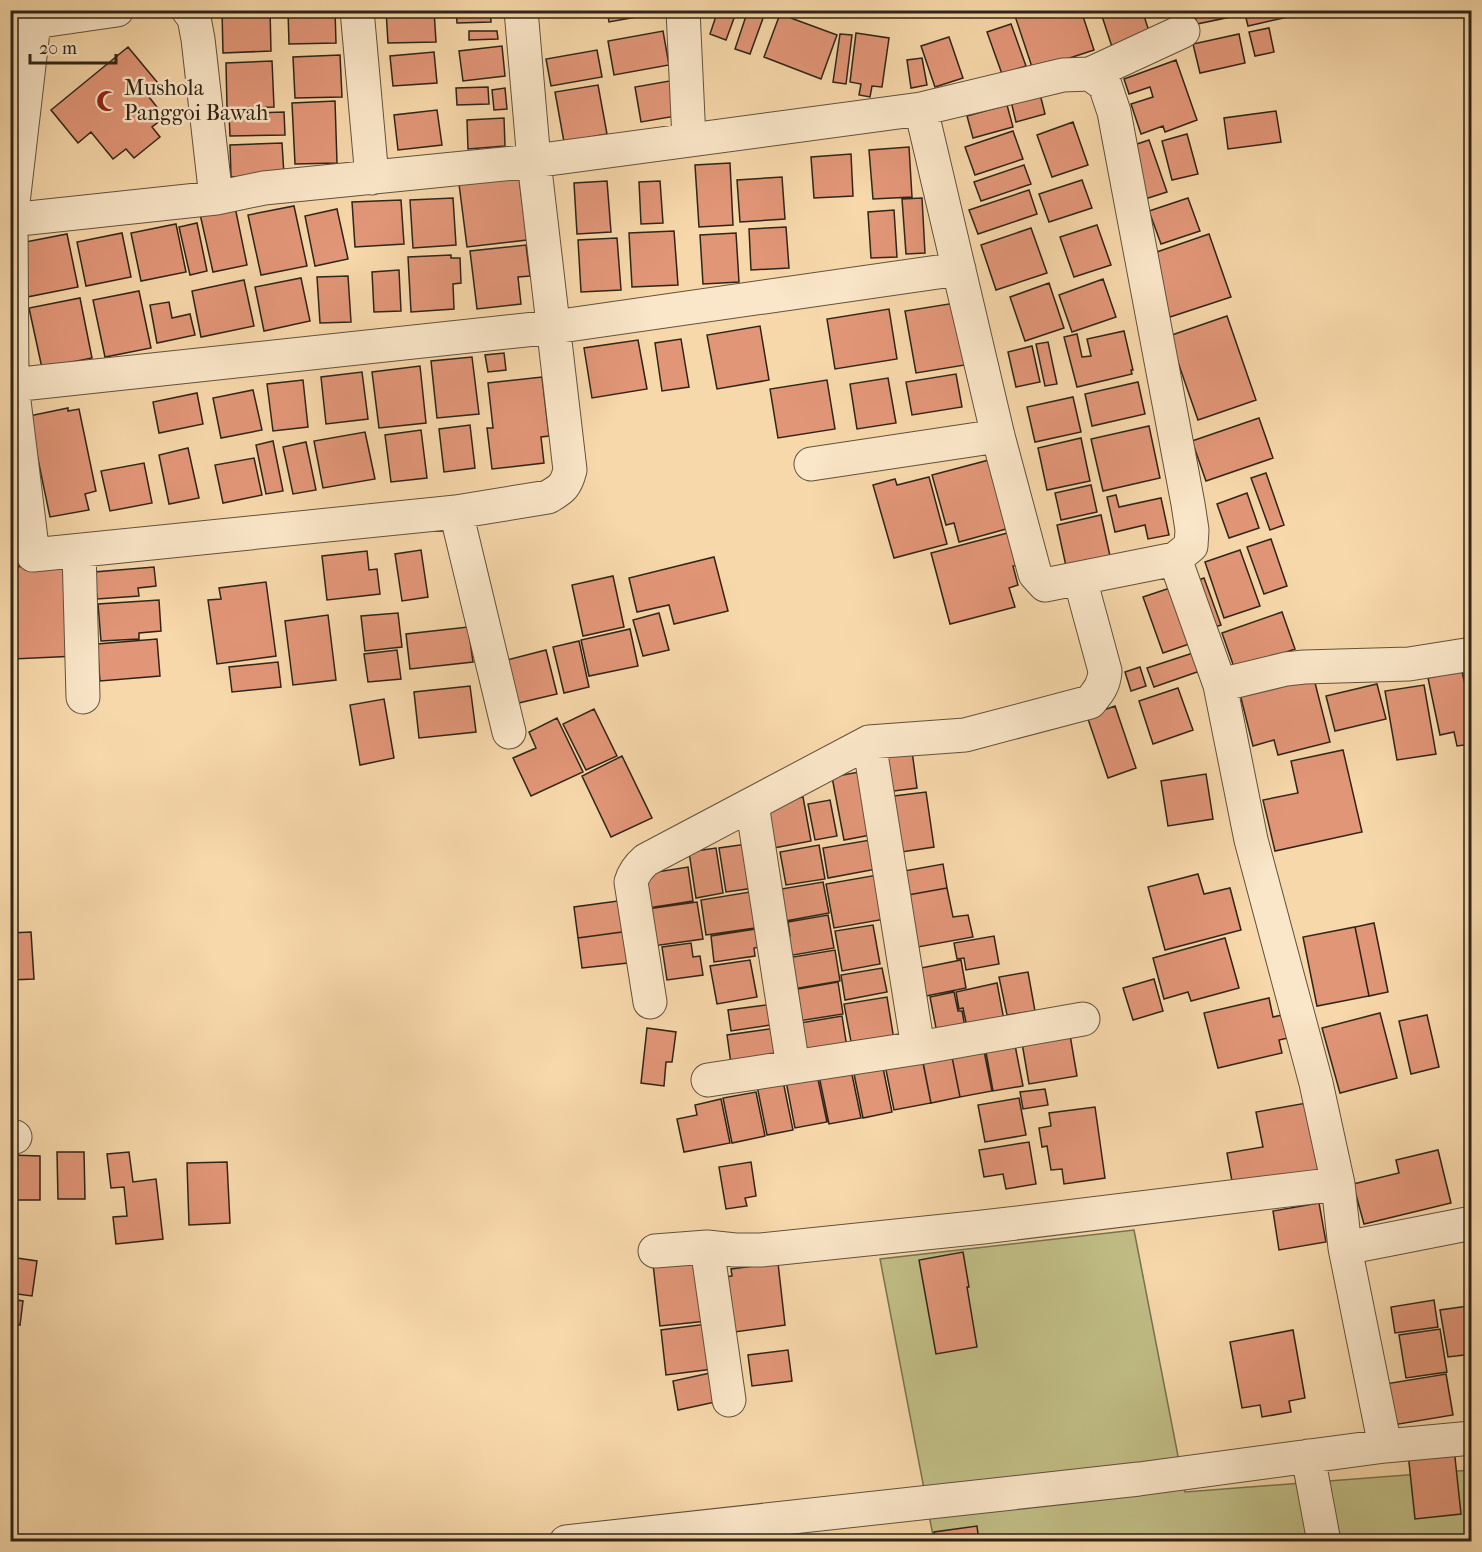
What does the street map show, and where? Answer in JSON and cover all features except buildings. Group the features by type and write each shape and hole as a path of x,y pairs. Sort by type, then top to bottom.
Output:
{"street":[{"path":"117,10 26,18 11,220 12,385 22,554 456,512 548,497 567,484 570,470 534,161 520,10"},
{"path":"188,10 194,18 198,39 216,198"},
{"path":"357,10 372,178"},
{"path":"683,10 689,140"},
{"path":"11,220 216,198 264,188 534,161 921,109 1063,75 1090,74 1183,31"},
{"path":"921,109 998,436 1035,574 1045,585 1080,579 1176,559 1191,546 1192,530 1114,112 1105,85 1090,74"},
{"path":"12,385 554,327 959,269"},
{"path":"811,464 998,436"},
{"path":"456,512 509,732"},
{"path":"79,550 83,697"},
{"path":"1176,559 1220,685 1251,840 1316,1083 1338,1184 1345,1248 1385,1446"},
{"path":"650,1002 631,882 638,867 646,860 869,742 965,735 1090,702 1099,692 1105,671 1080,579"},
{"path":"1220,685 1286,669 1409,664 1472,654"},
{"path":"869,742 918,1048"},
{"path":"752,804 793,1067"},
{"path":"708,1080 918,1048 1083,1019"},
{"path":"655,1251 708,1247 761,1250 983,1227 1338,1184"},
{"path":"1345,1248 1472,1223"},
{"path":"708,1247 729,1400"},
{"path":"566,1542 1139,1479 1385,1446 1472,1438"},
{"path":"1308,1456 1324,1542"}],"shaded area":[{"path":"1134,1230 1185,1492 1471,1470 1471,1541 934,1541 880,1259"}],"place":[{"name":"Mushola Panggoi Bawah","path":"107,101"}]}
